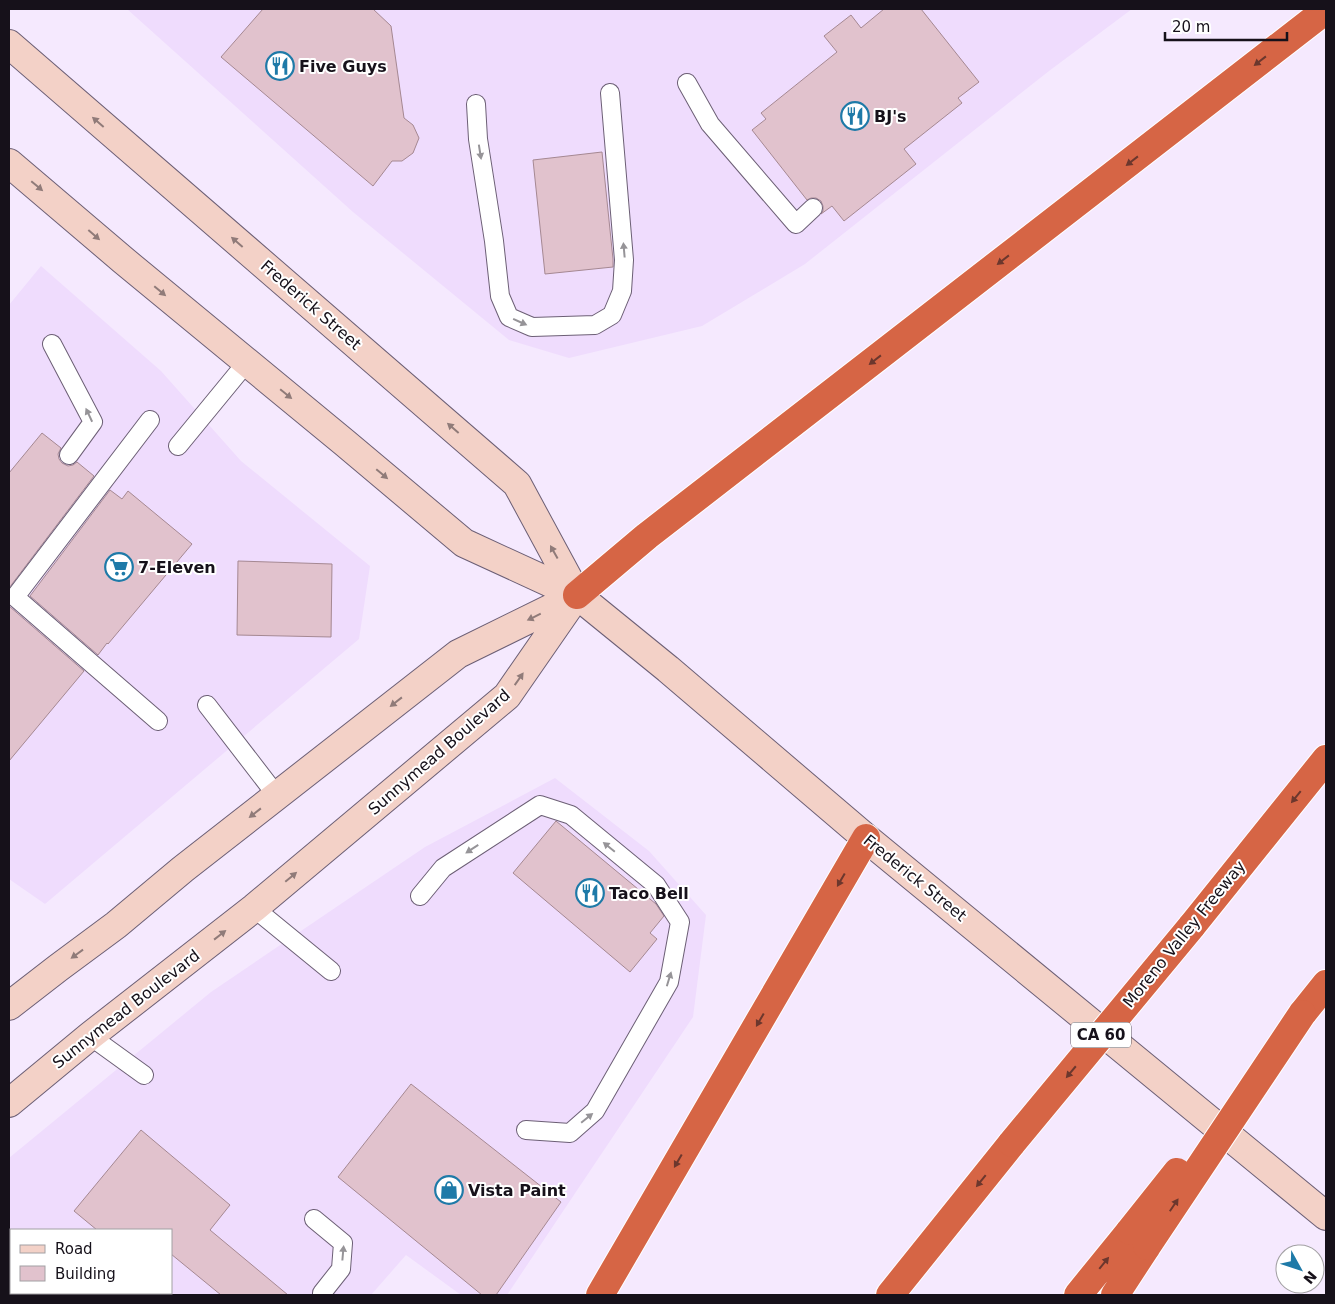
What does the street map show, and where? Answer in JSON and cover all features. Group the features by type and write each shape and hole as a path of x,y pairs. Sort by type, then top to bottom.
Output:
{"highway":[{"path":"577,595 647,536 1326,10"},
{"name":"Moreno Valley Freeway","path":"890,1295 1326,759"},
{"path":"600,1295 866,838"},
{"path":"1078,1295 1138,1239 1302,1014 1326,984"},
{"path":"1115,1295 1138,1239"}],"main road":[{"name":"Frederick Street","path":"9,44 517,484 577,595"},
{"name":"Frederick Street","path":"9,163 464,543 577,595 668,669 866,838 1326,1216"},
{"path":"9,1006 116,925 183,869 458,654 577,595"},
{"name":"Sunnymead Boulevard","path":"9,1103 90,1036 254,908 508,696 577,595"}],"lane":[{"path":"687,83 710,124 796,224 814,208"},
{"path":"476,104 478,139 494,241 500,296 510,317 532,327 595,324 612,315 622,290 624,260 610,93"},
{"path":"52,344 93,422 69,455"},
{"path":"178,446 247,362"},
{"path":"150,420 15,596 158,721"},
{"path":"207,705 277,796"},
{"path":"420,896 442,868 540,805 571,815 656,885 680,922 669,982 596,1111 570,1133 526,1130"},
{"path":"254,908 331,971"},
{"path":"90,1036 144,1075"},
{"path":"314,1219 344,1243 341,1269 322,1293"}],"shaded area":[{"path":"127,9 1132,9 1049,71 805,264 702,326 569,358 509,340 353,212"},
{"path":"41,266 161,371 241,461 370,566 359,639 45,904 9,879 9,305"},
{"path":"555,778 649,851 706,915 693,1017 507,1295 461,1295 406,1255 371,1295 26,1294 172,1294 172,1229 10,1229 10,1280 9,1158 211,992 425,847"}],"building":[{"path":"263,9 373,9 391,26 404,118 413,125 419,138 413,153 402,161 392,161 373,186 221,57"},
{"name":"BJ's","path":"884,9 921,9 979,82 958,98 962,103 904,149 916,164 844,221 832,206 821,214 823,206 821,201 816,198 807,200 752,130 766,119 761,113 837,52 824,36 851,15 861,28"},
{"path":"602,152 613,267 545,274 533,160"},
{"path":"42,433 61,448 58,454 62,463 68,466 77,462 94,476 9,588 9,473"},
{"name":"7-Eleven","path":"110,490 122,499 128,491 192,544 98,655 30,596"},
{"path":"238,561 332,564 331,637 237,635"},
{"path":"9,606 84,671 9,761"},
{"name":"Taco Bell","path":"556,821 656,904 664,916 650,933 657,939 630,972 513,873"},
{"name":"Vista Paint","path":"411,1084 561,1202 496,1295 482,1295 338,1177"},
{"path":"141,1130 230,1205 210,1230 288,1295 221,1295 172,1255 172,1229 96,1229 74,1211"}],"place":[{"name":"Five Guys","path":"280,66"},
{"name":"BJ's","path":"855,116"},
{"name":"7-Eleven","path":"119,567"},
{"name":"Taco Bell","path":"590,893"},
{"name":"Vista Paint","path":"449,1190"}]}
